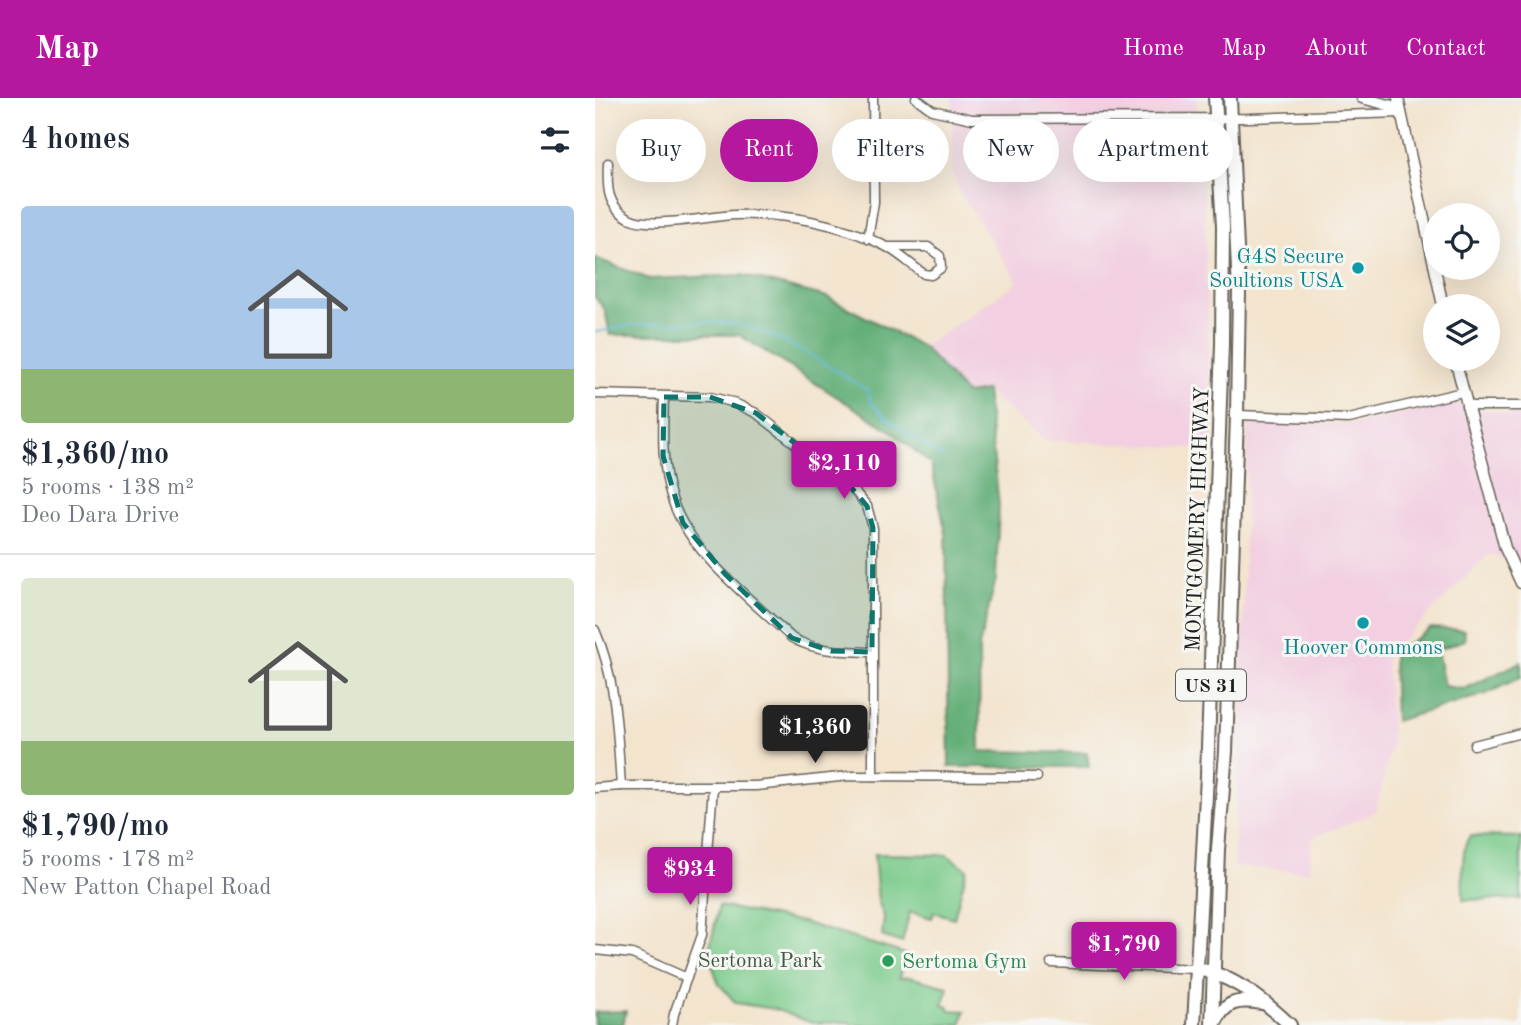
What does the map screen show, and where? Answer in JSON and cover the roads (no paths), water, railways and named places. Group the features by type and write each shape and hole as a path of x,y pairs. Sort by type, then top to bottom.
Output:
{"main road":[{"name":"MONTGOMERY HIGHWAY","path":"1194,1025 1217,526 1222,344 1223,226 1215,98"},
{"name":"MONTGOMERY HIGHWAY","path":"1213,1025 1218,849 1226,752 1237,415 1239,291 1230,98"},
{"path":"1198,969 1213,972 1240,986 1290,1025"},
{"path":"1213,1025 1227,1006 1250,1001 1263,1003"}],"street":[{"path":"868,239 874,202 873,98"},
{"path":"916,98 932,110 972,119 1231,118 1357,114 1399,106"},
{"path":"1362,98 1399,106"},
{"path":"1399,106 1440,294"},
{"path":"608,163 607,192 614,207 630,220 649,223 736,215 779,215 814,221 868,239 887,247 924,274 931,275 940,268 940,256 928,247 887,247"},
{"path":"1458,371 1504,548 1521,583"},
{"path":"1237,415 1349,419 1462,392"},
{"path":"595,394 710,397 732,402 756,413 850,485 867,506 873,528 873,776"},
{"path":"664,397 663,456 672,500 696,543 792,638 804,645 831,651 872,652"},
{"path":"1466,406 1521,406"},
{"path":"595,630 607,657 614,691 621,786"},
{"path":"1473,745 1521,733"},
{"path":"595,788 756,786 873,776 1037,777"},
{"path":"673,1025 674,1014 702,935 713,786"},
{"path":"595,950 632,954 687,978"},
{"path":"1051,963 1198,969"}],"waterway":[{"path":"595,332 634,325 702,322 734,324 759,331 808,354 868,391 871,403 892,422 943,458"}],"place":[{"name":"G4S Secure Soultions USA","path":"1358,268"},
{"name":"Hoover Commons","path":"1363,623"},
{"name":"Sertoma Gym","path":"888,961"}],"park label":[{"name":"Sertoma Park","path":"760,960"}]}
